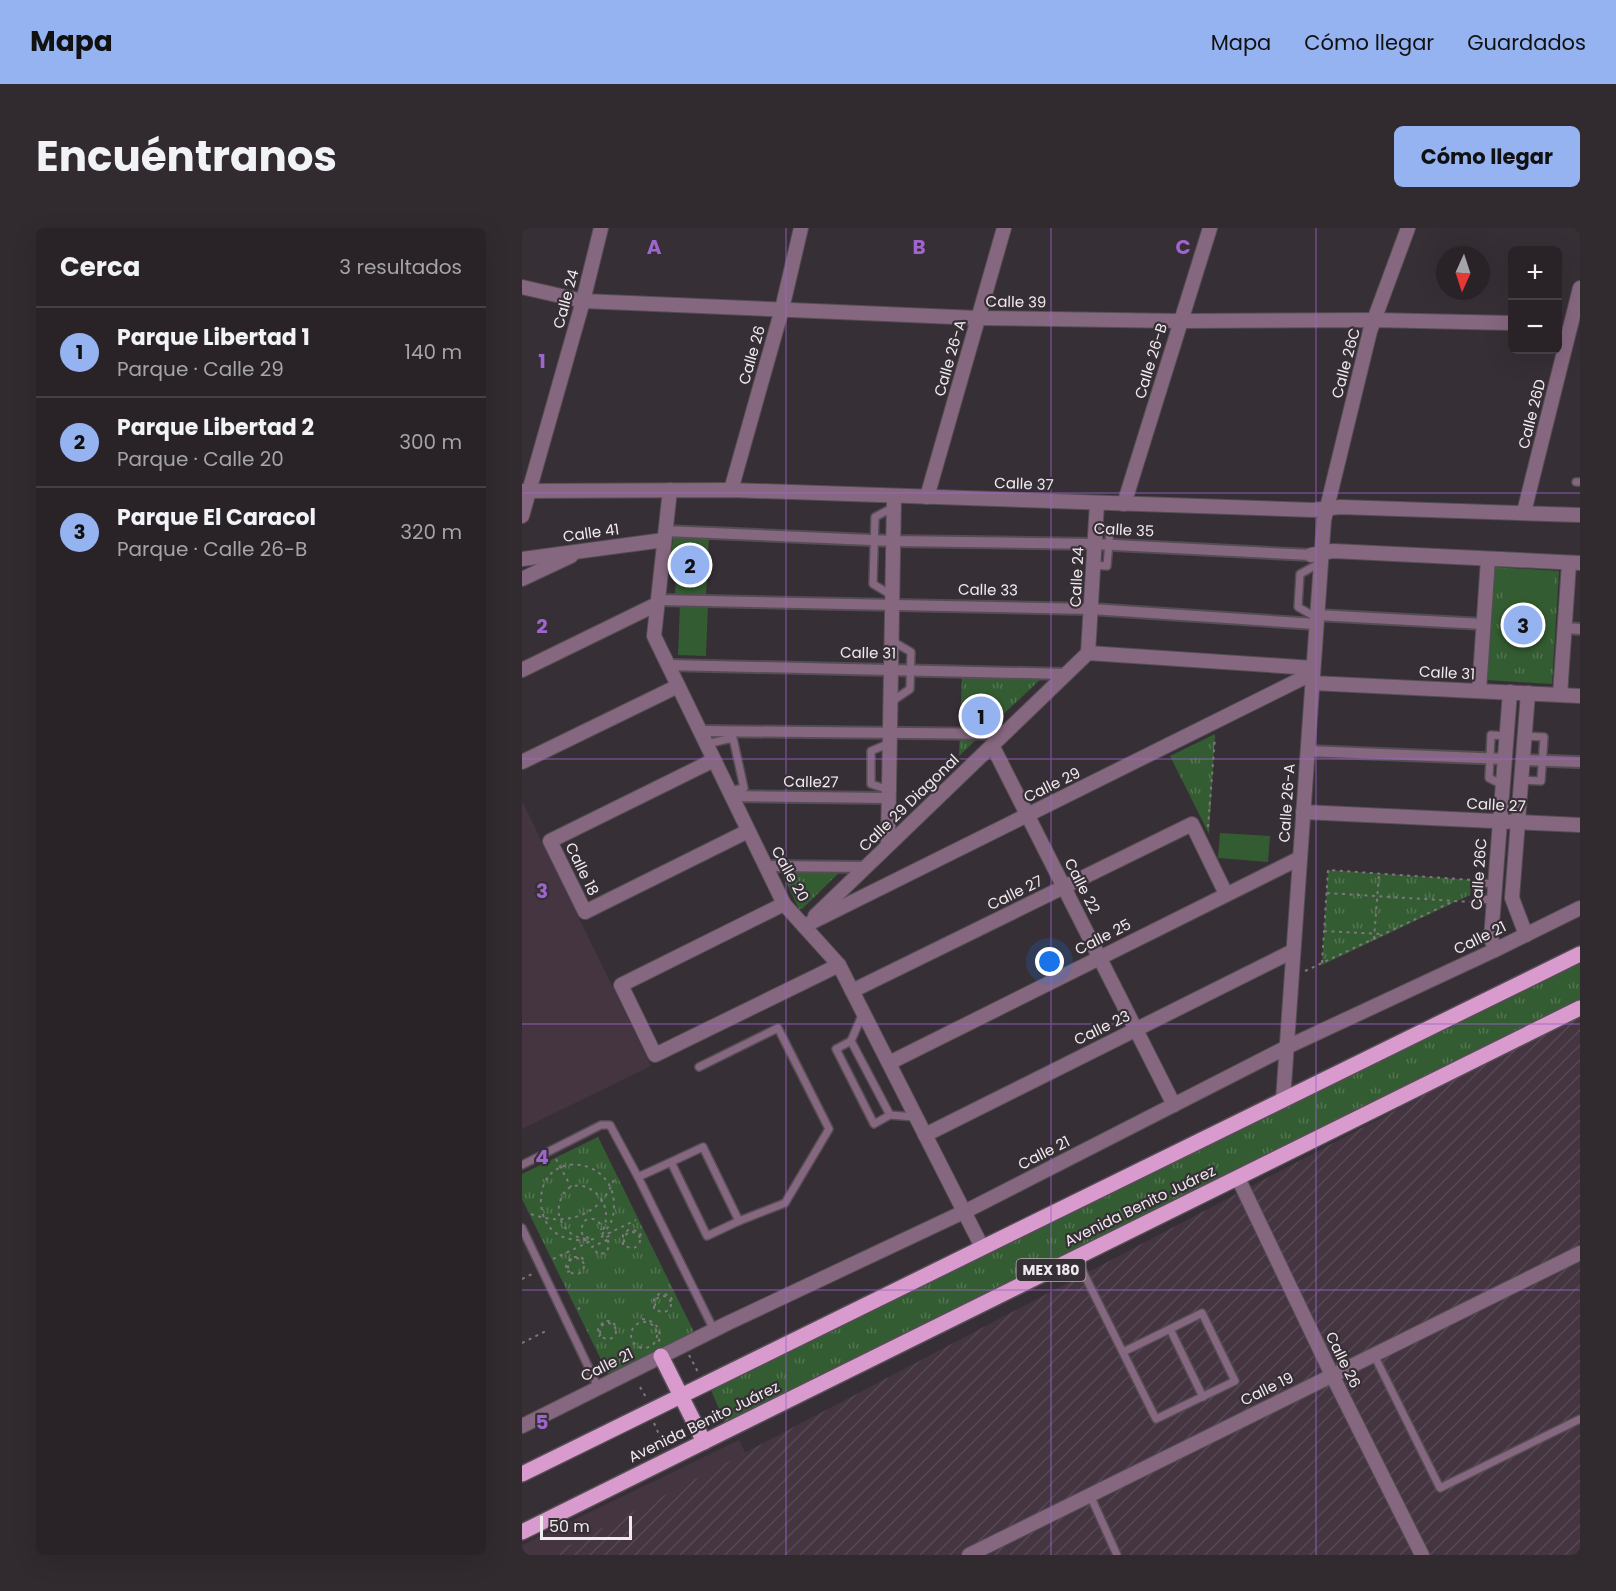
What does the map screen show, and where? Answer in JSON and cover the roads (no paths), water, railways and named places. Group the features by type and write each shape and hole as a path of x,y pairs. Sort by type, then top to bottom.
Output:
{"main road":[{"path":"522,1474 1580,954"},
{"name":"Avenida Benito Juárez","path":"522,1532 1579,1011"},
{"path":"661,1356 704,1442"}],"street":[{"name":"Calle 24","path":"522,516 526,491 583,301 601,228"},
{"name":"Calle 26","path":"731,490 782,309 801,228"},
{"name":"Calle 26-A","path":"927,497 1004,228"},
{"name":"Calle 26-B","path":"1124,504 1210,228"},
{"name":"Calle 26C","path":"1327,509 1374,320 1408,228"},
{"name":"Calle 39","path":"522,287 583,301 978,318 1508,323"},
{"name":"Calle 26D","path":"1524,512 1580,288"},
{"name":"Calle 20","path":"670,490 654,636 784,904 839,965 982,1247"},
{"name":"Calle 37","path":"526,491 731,490 894,502 927,497 1313,510 1340,507 1580,515"},
{"path":"888,845 894,502"},
{"name":"Calle 24","path":"1089,653 1094,565 1102,545 1096,528 1098,503"},
{"name":"Calle 26-A","path":"1283,1100 1317,619 1318,557 1327,509"},
{"name":"Calle 35","path":"665,536 1102,545 1318,557 1333,551 1574,563"},
{"name":"Calle 41","path":"522,559 665,536"},
{"path":"522,579 582,551"},
{"path":"1479,691 1488,559"},
{"path":"1560,695 1565,628 1574,563"},
{"name":"Calle 33","path":"658,602 893,600 1483,624"},
{"path":"522,670 658,602"},
{"path":"1565,628 1580,629"},
{"name":"Calle 31","path":"1089,653 1479,691 1580,696"},
{"name":"Calle 29 Diagonal","path":"804,927 1089,653"},
{"name":"Calle 31","path":"668,665 1067,674"},
{"name":"Calle 29","path":"804,927 1313,674"},
{"path":"522,762 678,686"},
{"name":"Calle 26C","path":"1495,950 1491,938 1510,692"},
{"path":"1526,934 1512,898 1528,693"},
{"path":"703,738 890,738 1005,734"},
{"name":"Calle 22","path":"992,745 1174,1105"},
{"path":"1307,751 1505,759"},
{"name":"Calle 18","path":"714,760 550,841 585,912 748,831"},
{"path":"1523,760 1580,762"},
{"name":"Calle27","path":"730,794 889,794"},
{"name":"Calle 27","path":"1303,812 1580,825"},
{"name":"Calle 27","path":"852,991 1192,824 1226,894"},
{"name":"Calle 25","path":"889,1063 1300,858"},
{"path":"766,866 866,867"},
{"path":"784,904 621,985 655,1055 839,965"},
{"name":"Calle 21","path":"522,1426 714,1330 964,1211 1287,1047 1580,908"},
{"name":"Calle 23","path":"925,1135 1293,951"},
{"name":"Calle 26","path":"1238,1178 1332,1375 1422,1555"},
{"name":"Calle 19","path":"969,1555 1580,1253"}],"lane":[{"path":"893,600 873,584 875,517 894,502"},
{"path":"1317,619 1298,607 1300,574 1318,557"},
{"path":"891,702 910,689 911,652 892,641"},
{"path":"1503,785 1490,778 1491,735 1507,736"},
{"path":"1521,780 1541,781 1544,737 1525,736"},
{"path":"703,738 733,738 744,788 730,794"},
{"path":"863,1013 851,1041 836,1050 846,1071 874,1124 890,1115 916,1117"},
{"path":"671,1162 707,1236 785,1203 830,1129 778,1028 699,1067"},
{"path":"851,1041 890,1115"},
{"path":"522,1165 607,1124 610,1125 714,1330"},
{"path":"638,1177 703,1147 739,1221"},
{"path":"522,1228 598,1387"},
{"path":"1076,1258 1156,1419 1235,1381 1202,1313 1123,1352"},
{"path":"1170,1329 1203,1397"},
{"path":"1374,1355 1440,1488 1580,1419"},
{"path":"1090,1495 1118,1555"}],"place":[{"name":"Parque Libertad 2","path":"690,565"},
{"name":"Parque El Caracol","path":"1523,625"},
{"name":"Parque Libertad 1","path":"981,716"}]}
